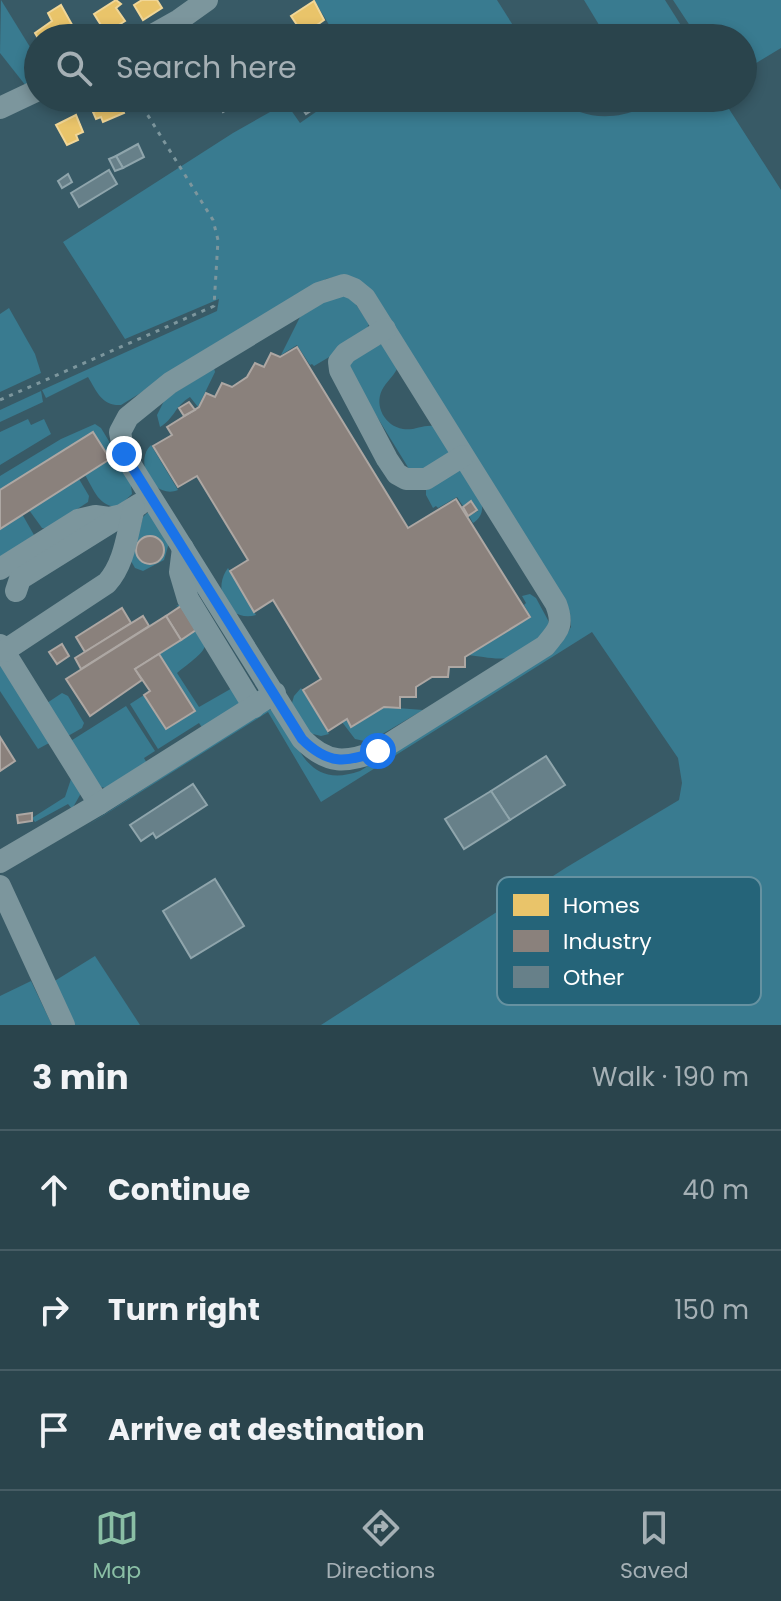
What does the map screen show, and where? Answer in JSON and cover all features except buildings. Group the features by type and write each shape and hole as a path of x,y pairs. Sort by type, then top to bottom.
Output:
{"street":[{"path":"172,24 207,0"},
{"path":"0,108 24,97"},
{"path":"99,804 2,648 107,583 115,574 136,507 120,432 128,417 170,383 333,287 344,285 365,298 556,604 561,618 558,631 545,646 411,731 378,751 353,760 334,759 315,752 302,739 183,548 136,507"},
{"path":"385,329 346,353 339,362 340,370 387,459 397,474 416,481 426,479 463,456"},
{"path":"0,569 78,520 95,516 109,518 136,507"},
{"path":"16,591 20,579 136,507"},
{"path":"183,548 180,572 188,599 254,707"},
{"path":"0,862 99,804 275,693"},
{"path":"0,886 64,1025"}],"path":[{"path":"0,400 214,306 218,240 213,220 146,112"}],"shaded area":[{"path":"1,0 24,37 24,83 0,53"},
{"path":"314,0 497,0 512,24 329,24"},
{"path":"584,0 665,0 680,24 599,24"},
{"path":"673,0 781,0 781,48 757,63 757,24 689,24"},
{"path":"270,112 292,112 300,123 316,112 580,112 608,116 632,112 731,112 781,190 781,1025 321,1025 497,912 497,1005 761,1005 761,877 551,877 679,800 682,783 678,758 592,632 321,802 268,712 85,827 267,709 277,714 299,750 321,772 338,775 360,771 560,645 571,627 570,613 339,276 326,279 121,405 105,401 88,377 46,398 42,390 217,311 219,299 125,339 63,242"},
{"path":"334,295 351,297 369,324 363,337 314,366 310,365 297,345 281,355 300,317"},
{"path":"9,308 35,354 41,373 0,392 0,314"},
{"path":"382,344 397,369 380,396 380,409 386,420 403,429 435,426 450,452 421,473 409,469 350,373 350,363"},
{"path":"214,368 215,372 198,407 190,397 160,427 157,415 165,399"},
{"path":"41,391 43,402 0,422 0,410"},
{"path":"28,419 31,425 44,419 51,434 0,465 0,432"},
{"path":"95,424 101,428 130,476 132,494 118,507 102,501 85,475 110,459 93,432 0,490 0,476 61,439"},
{"path":"151,445 178,490 161,490 149,478 144,461"},
{"path":"459,468 482,503 479,517 473,523 469,516 478,511 472,501 463,506 457,497 433,508 426,495 426,487"},
{"path":"79,479 89,496 88,502 47,529 42,528 29,510"},
{"path":"150,513 169,543 164,560 143,571 135,568 131,561 143,517"},
{"path":"22,514 34,535 0,558 0,529"},
{"path":"228,568 256,615 238,614 226,603 221,586"},
{"path":"530,594 536,598 549,622 538,639 507,658 468,655 531,617 522,596"},
{"path":"176,606 186,606 195,620 206,644 198,656 177,673 199,707 234,687 241,695 240,702 234,713 205,732 199,723 158,749 130,704 144,695 166,729 195,711 159,654 196,630 181,607"},
{"path":"0,660 51,742 38,749 0,691"},
{"path":"301,688 329,734 309,733 292,703"},
{"path":"62,693 68,696 84,723 82,728 68,736 47,703"},
{"path":"126,706 155,751 144,758 149,767 105,788 101,787 69,742"},
{"path":"384,707 423,710 369,742 355,739 342,722 347,719 352,727"},
{"path":"72,776 80,788 80,795 72,809 68,804 35,822 32,818 65,797"},
{"path":"95,956 140,1025 73,1025 53,982"},
{"path":"31,981 52,1025 0,1025 0,996"}],"route":[{"path":"124,454 302,739 315,752 334,759 353,760 378,751"}]}
